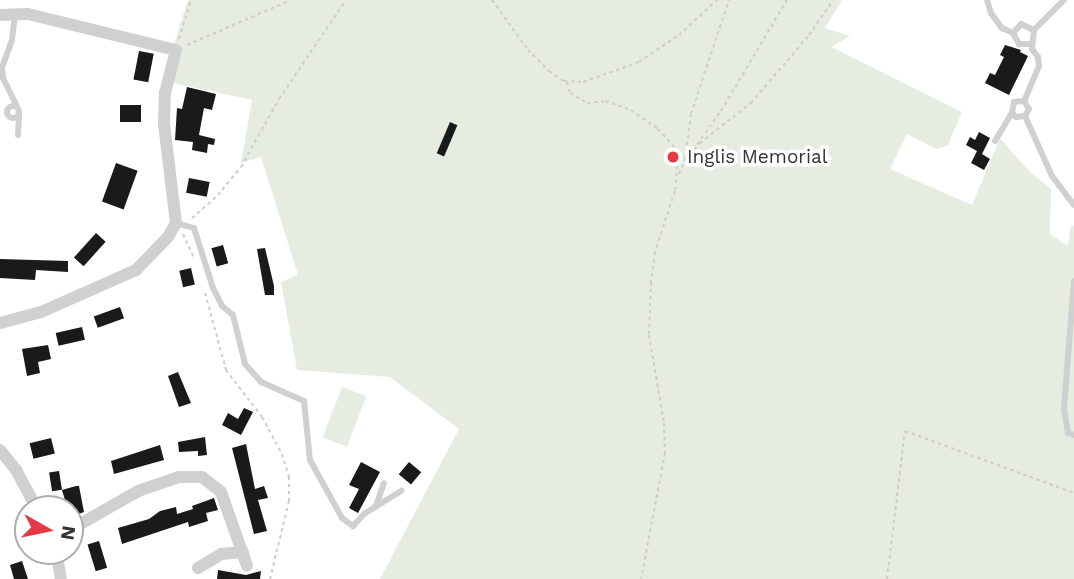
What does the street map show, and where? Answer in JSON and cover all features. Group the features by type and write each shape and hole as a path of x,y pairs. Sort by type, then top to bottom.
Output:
{"street":[{"path":"0,15 28,14 91,27 176,50 165,93 164,124 176,223 168,237 136,270 41,312 0,323"},
{"path":"0,450 16,470 29,495"},
{"path":"84,522 138,491 179,477 202,477 221,492 247,566"},
{"path":"198,568 221,554 243,552"}],"lane":[{"path":"987,0 991,13 1002,28 1013,33 1020,44 1032,44"},
{"path":"1024,101 1039,66 1032,44 1034,30 1064,0"},
{"path":"15,15 12,40 2,67 3,78 18,111 18,135"},
{"path":"1013,33 1021,24 1034,30"},
{"path":"995,141 1012,113 1014,102 1024,101"},
{"path":"1024,101 1028,106 1025,116 1052,176 1074,205"},
{"path":"1012,113 1016,117 1025,116"},
{"path":"176,223 194,228 213,288 222,306 233,316 245,364 261,382 304,401 310,460 329,500 342,518 353,526 376,506 401,491"},
{"path":"1074,281 1064,408 1068,433 1074,435"},
{"path":"376,506 384,483"}],"path":[{"path":"176,50 191,0"},
{"path":"176,50 291,0"},
{"path":"196,263 176,223 196,217 241,167 278,99 346,0"},
{"path":"492,0 528,50 549,71 567,82 583,82 611,75 639,62 678,35 717,0"},
{"path":"685,160 691,114 729,0"},
{"path":"641,579 665,453 664,423 649,335 655,252 685,160 721,111 788,0"},
{"path":"685,160 699,144 751,103 809,35 833,0"},
{"path":"567,82 570,93 587,103 605,101 615,104 631,110 658,129 679,152 678,176"},
{"path":"203,285 226,370 262,418 282,454 289,477 289,501 271,579"},
{"path":"887,579 905,431 1074,493"}],"shaded area":[{"path":"188,0 842,0 825,28 850,36 831,47 962,112 948,145 937,149 907,134 890,169 972,205 1000,138 1030,172 1051,189 1050,234 1068,246 1071,225 1074,226 1074,579 380,579 459,429 390,377 297,370 281,282 298,275 261,157 241,163 252,100 173,83 166,69"},
{"path":"342,387 366,396 347,447 323,437"}],"building":[{"path":"1005,45 1021,50 1020,52 1028,56 1009,95 985,83 990,73 995,75 1004,57 1000,55"},
{"path":"139,51 154,54 148,82 133,79"},
{"path":"187,87 216,94 212,110 204,108 199,135 215,139 214,145 208,144 207,153 192,150 193,142 175,140 177,108 182,109"},
{"path":"120,105 141,105 141,122 120,122"},
{"path":"450,122 457,125 444,156 437,153"},
{"path":"979,132 990,138 982,154 990,159 984,170 971,163 977,151 966,145 970,137 975,140"},
{"path":"116,163 138,171 124,209 102,202"},
{"path":"189,178 210,182 207,197 186,193"},
{"path":"96,233 106,242 84,266 74,258"},
{"path":"223,245 228,263 217,267 211,248"},
{"path":"265,248 274,295 265,295 257,249"},
{"path":"0,259 68,261 68,272 36,270 35,280 0,278"},
{"path":"191,268 195,285 183,287 179,271"},
{"path":"120,307 124,318 98,328 94,317"},
{"path":"82,327 85,340 59,346 56,333"},
{"path":"48,345 51,359 38,362 40,373 27,376 22,349"},
{"path":"178,372 191,403 179,407 168,376"},
{"path":"244,408 253,412 241,435 222,425 228,413 238,419"},
{"path":"205,437 207,455 198,456 198,451 179,452 178,442"},
{"path":"51,438 55,454 34,459 30,443"},
{"path":"246,444 255,489 264,486 268,498 258,500 267,531 254,534 232,448"},
{"path":"160,445 164,460 114,474 111,461"},
{"path":"361,462 380,472 358,513 349,508 359,489 349,485"},
{"path":"409,462 421,472 411,485 399,474"},
{"path":"59,471 62,490 52,491 49,473"},
{"path":"79,486 81,495 63,495 62,490"},
{"path":"214,498 218,510 206,513 208,521 189,527 188,522 122,544 118,528 149,519 160,511 176,507 177,514 193,509 192,506"},
{"path":"99,541 107,568 96,571 88,545"},
{"path":"10,565 23,565 28,579 14,579"},
{"path":"218,570 246,575 261,571 260,579 217,579"}],"place":[{"name":"Inglis Memorial","path":"673,157"}]}
